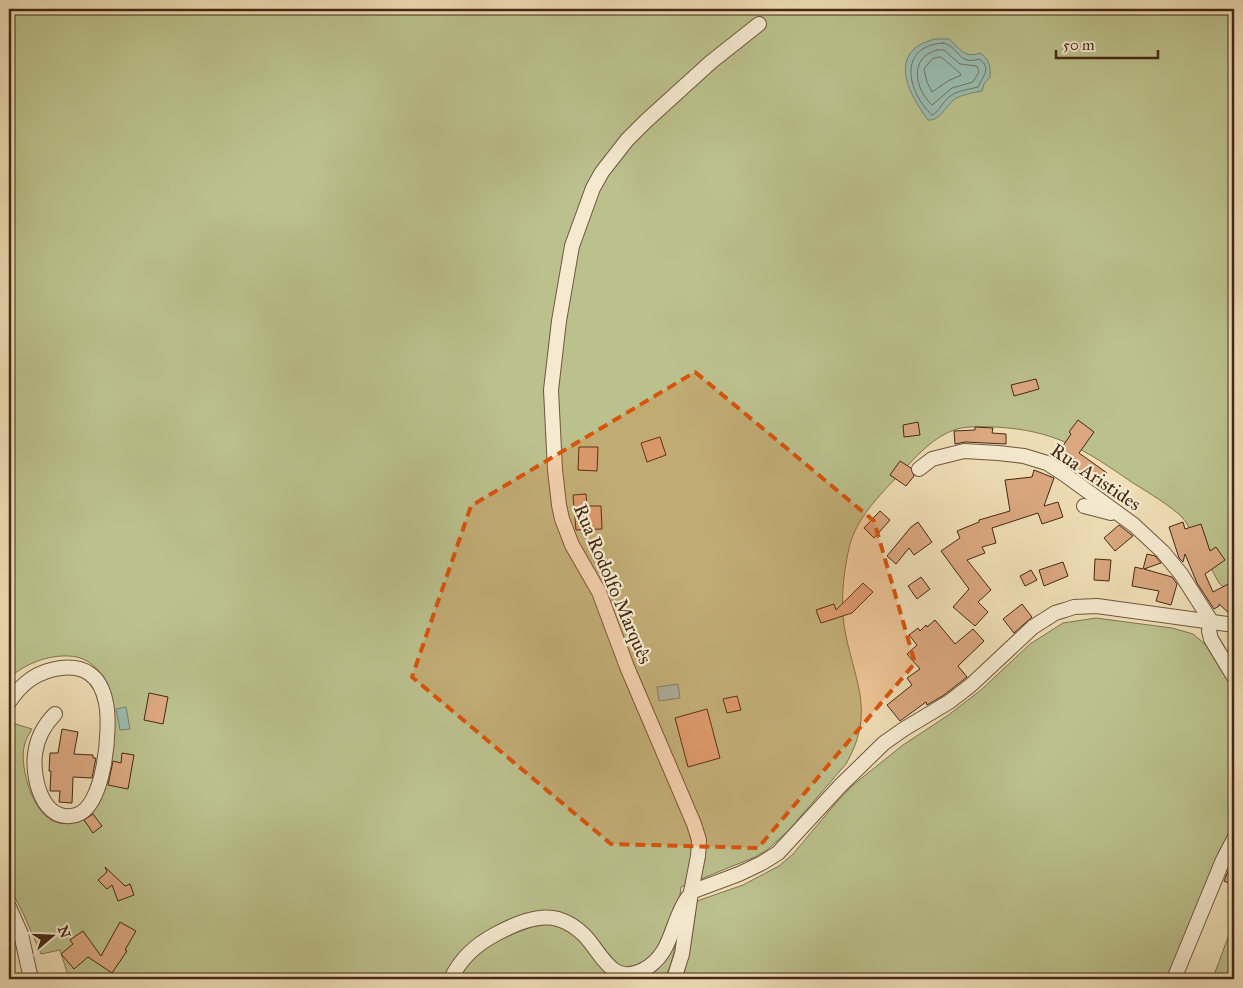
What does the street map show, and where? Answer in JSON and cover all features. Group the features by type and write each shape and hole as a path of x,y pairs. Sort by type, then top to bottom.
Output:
{"street":[{"name":"Rua Rodolfo Marquês","path":"674,979 682,954 699,840 694,824 627,667 599,592 572,545 562,519 555,470 551,390 559,322 572,246 593,188 602,172 627,140 646,121 711,62 759,24"},
{"name":"Rua Aristides","path":"919,469 932,459 954,452 981,452 1024,456 1047,463 1142,531 1182,574 1211,621"},
{"path":"1084,506 1119,515"},
{"path":"451,979 472,950 486,940 526,921 547,918 557,918 576,928 614,970 623,974 644,970 664,952 681,906 691,892 739,874 778,853 840,786 884,743 950,702 1033,627 1055,613 1074,607 1097,606 1234,625"},
{"path":"1211,621 1209,631 1211,639 1234,677"},
{"path":"9,702 23,684 51,670 63,668 83,670 91,674 98,682 107,704 105,761 93,800 86,809 70,816 58,815 49,810 38,789 35,755 42,730 55,714"},
{"path":"1174,979 1222,860 1234,838"},
{"path":"9,907 21,934 31,979"}],"highlighted area":[{"path":"695,372 874,521 915,663 758,848 611,844 412,677 471,506"}],"green space":[{"path":"9,9 1234,9 1234,597 1219,583 1186,522 1180,515 1100,461 1069,444 1036,432 995,427 961,428 951,431 925,448 880,495 866,512 851,542 844,580 843,616 857,679 861,711 860,727 855,745 846,764 788,831 767,850 755,857 681,887 675,946 669,969 664,979 69,979 60,950 41,954 9,886 9,722 32,729 26,740 23,758 28,785 41,811 50,819 61,823 73,821 96,806 107,688 101,675 93,665 82,659 69,656 37,661 9,678"},
{"path":"1096,618 1172,628 1193,634 1205,644 1222,668 1234,690 1234,826 1199,900 1169,979 683,979 697,901 743,885 779,866 793,854 853,785 903,745 947,716 981,690 1030,644 1063,623"},
{"path":"1234,921 1234,979 1213,979 1213,978"}],"water":[{"path":"935,39 949,39 966,54 980,53 989,63 990,77 984,84 982,91 958,97 936,118 928,120 913,97 908,85 906,63 911,53 920,45"},
{"path":"678,684 680,698 659,701 657,687"},
{"path":"126,707 130,729 120,730 116,709"}],"building":[{"path":"1036,379 1039,389 1014,396 1011,385"},
{"path":"1078,420 1094,432 1079,453 1107,473 1097,486 1056,456"},
{"path":"918,422 920,435 904,437 903,425"},
{"path":"975,427 993,428 992,433 1006,434 1006,444 965,442 955,444 954,431 975,430"},
{"path":"660,437 666,455 647,462 641,443"},
{"path":"579,447 598,447 597,471 578,470"},
{"path":"900,461 911,468 914,476 906,486 890,475"},
{"path":"1034,470 1054,478 1044,506 1058,502 1063,517 1042,524 1038,513 992,528 996,543 982,547 985,553 967,560 991,590 978,602 988,612 975,626 953,607 969,589 941,551 960,538 957,531 979,522 979,520 1010,511 1005,480 1032,477"},
{"path":"586,494 587,506 601,506 602,529 576,530 573,495"},
{"path":"880,511 890,520 874,538 864,528"},
{"path":"918,522 932,542 914,555 909,548 896,564 887,556 911,527"},
{"path":"1183,522 1185,529 1201,524 1210,551 1216,547 1225,560 1205,574 1213,592 1234,581 1234,616 1219,604 1214,609 1197,583 1185,554 1183,562 1179,558 1169,527"},
{"path":"1119,525 1133,536 1115,551 1104,538"},
{"path":"1147,554 1155,556 1161,563 1144,569 1172,577 1177,584 1171,605 1156,601 1159,591 1132,586 1135,567 1143,569"},
{"path":"1095,559 1111,560 1109,581 1094,580"},
{"path":"1063,562 1068,576 1044,586 1039,570"},
{"path":"1031,570 1037,580 1025,586 1020,576"},
{"path":"921,577 930,589 917,599 908,586"},
{"path":"863,583 873,592 852,613 821,623 816,610 834,604 836,610"},
{"path":"1022,604 1032,617 1014,633 1003,619"},
{"path":"935,620 955,644 973,629 984,641 958,666 967,677 944,695 927,705 926,702 900,721 887,705 912,685 907,678 920,669 907,654 917,645 909,635 918,628 920,631 926,625 927,627"},
{"path":"149,693 168,697 163,724 144,720"},
{"path":"737,696 741,710 727,713 723,699"},
{"path":"707,709 720,758 688,767 675,718"},
{"path":"62,729 78,732 74,754 93,755 93,758 96,758 92,778 73,777 72,803 59,802 60,791 50,791 50,753 58,753"},
{"path":"122,753 134,755 128,789 108,785 113,761 121,763"},
{"path":"93,814 102,826 93,833 84,820"},
{"path":"1234,857 1234,885 1224,881"},
{"path":"105,867 125,886 130,884 134,895 118,901 112,885 107,889 98,880 107,872"},
{"path":"120,922 136,931 125,950 127,951 112,973 88,957 74,969 61,954 73,944 70,940 83,931 101,956"}]}
